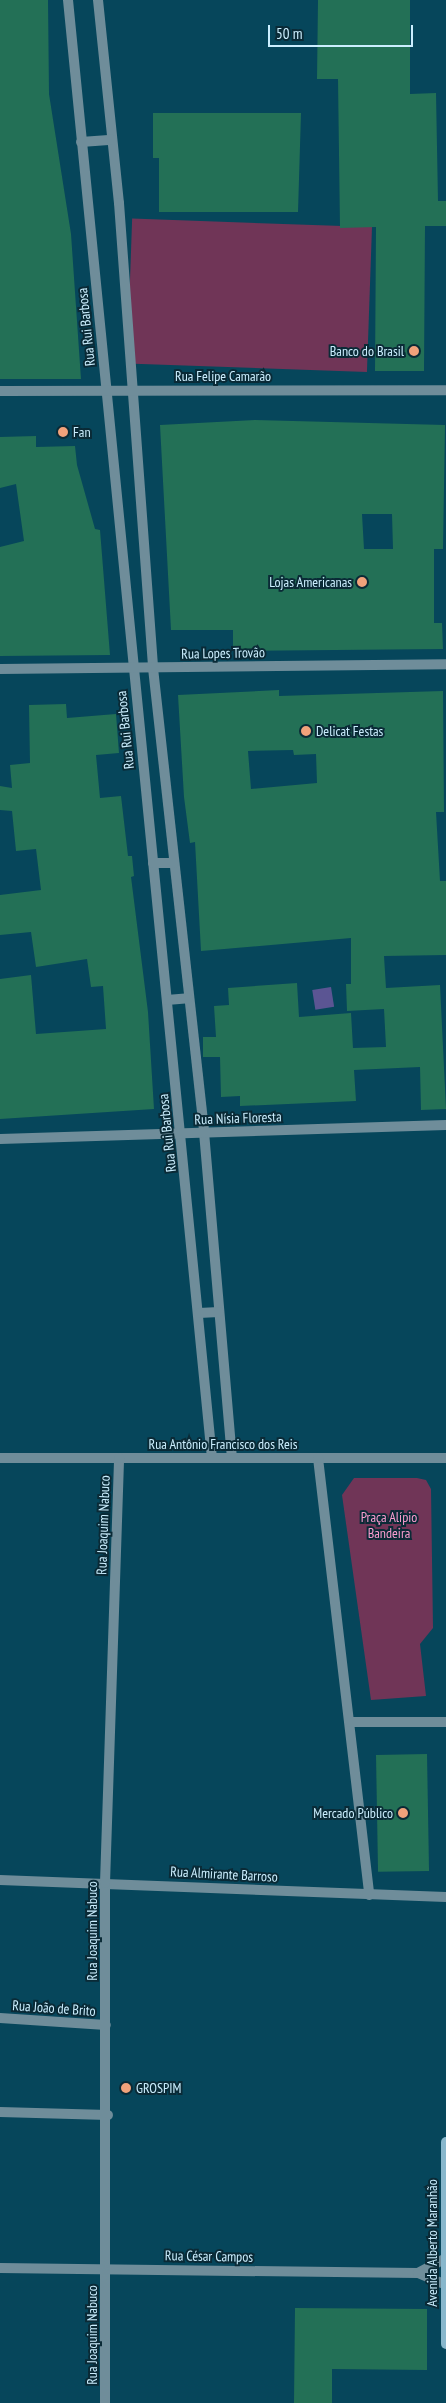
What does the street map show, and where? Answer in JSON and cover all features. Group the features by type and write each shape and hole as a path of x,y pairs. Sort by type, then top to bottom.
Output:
{"main road":[{"name":"Avenida Alberto Maranhão","path":"446,2142 446,2344"}],"street":[{"name":"Rua Rui Barbosa","path":"68,0 212,1458"},
{"path":"98,0 134,389 154,668 188,998 204,1132 232,1458"},
{"path":"81,142 112,140"},
{"name":"Rua Felipe Camarão","path":"0,391 134,389 446,390"},
{"name":"Rua Lopes Trovão","path":"0,669 446,664"},
{"path":"153,864 174,863"},
{"path":"167,1000 188,998"},
{"name":"Rua Nísia Floresta","path":"0,1139 446,1125"},
{"path":"199,1313 219,1312"},
{"name":"Rua Antônio Francisco dos Reis","path":"0,1458 446,1458"},
{"name":"Rua Joaquim Nabuco","path":"105,2403 108,2115 106,1883 119,1458"},
{"path":"318,1458 369,1895"},
{"path":"350,1722 446,1722"},
{"name":"Rua Almirante Barroso","path":"0,1880 446,1897"},
{"name":"Rua João de Brito","path":"0,2018 106,2026"},
{"path":"0,2112 108,2115"},
{"name":"Rua César Campos","path":"418,2273 446,2258"},
{"name":"Rua César Campos","path":"0,2268 418,2273 446,2285"}],"green space":[{"path":"132,219 372,227 367,372 127,364"},
{"name":"Praça Alípio Bandeira","path":"354,1478 417,1478 426,1480 431,1489 433,1628 420,1644 426,1696 371,1700 342,1495"}],"shaded area":[{"path":"331,987 334,1007 315,1010 312,990"}],"building":[{"path":"0,0 48,0 49,94 71,234 81,379 0,379"},
{"path":"318,0 410,0 410,94 436,93 438,201 446,201 446,226 425,226 424,371 375,371 376,227 340,228 338,79 317,79"},
{"path":"153,113 301,113 298,212 159,212 159,158 153,158"},
{"path":"255,420 445,425 443,549 434,549 434,623 442,623 443,649 233,651 233,630 171,630 160,425","holes":["362,514 392,514 393,549 364,549"]},
{"path":"36,436 36,447 75,446 77,465 95,529 100,530 110,655 0,656 0,547 24,541 16,484 0,488 0,437"},
{"path":"279,690 279,696 443,691 444,812 436,812 440,881 446,881 446,955 384,956 386,988 440,985 446,1109 421,1110 420,1067 354,1070 356,1101 240,1106 240,1096 221,1097 220,1057 203,1057 203,1037 216,1037 214,1006 229,1005 228,988 297,983 299,1017 351,1013 353,1048 386,1047 384,1009 347,1011 346,984 351,984 351,938 201,951 195,842 190,843 184,797 178,695","holes":["293,750 294,755 316,754 317,783 251,789 248,751"]},
{"path":"66,704 67,718 116,714 119,753 96,755 100,798 121,796 128,856 132,856 134,876 131,877 148,1012 154,1109 0,1119 0,979 31,975 36,1034 106,1029 103,986 91,987 87,959 36,967 31,932 0,935 0,895 41,890 36,849 16,851 12,811 0,810 0,786 12,788 10,765 30,763 29,705"},
{"name":"Mercado Público","path":"427,1754 429,1871 378,1872 376,1755"},
{"path":"295,2308 427,2309 427,2370 332,2369 332,2403 294,2403"}],"place":[{"name":"Banco do Brasil","path":"414,351"},
{"name":"Fan","path":"63,432"},
{"name":"Lojas Americanas","path":"362,582"},
{"name":"Delicat Festas","path":"306,731"},
{"name":"Mercado Público","path":"403,1813"},
{"name":"GROSPIM","path":"126,2088"}]}
